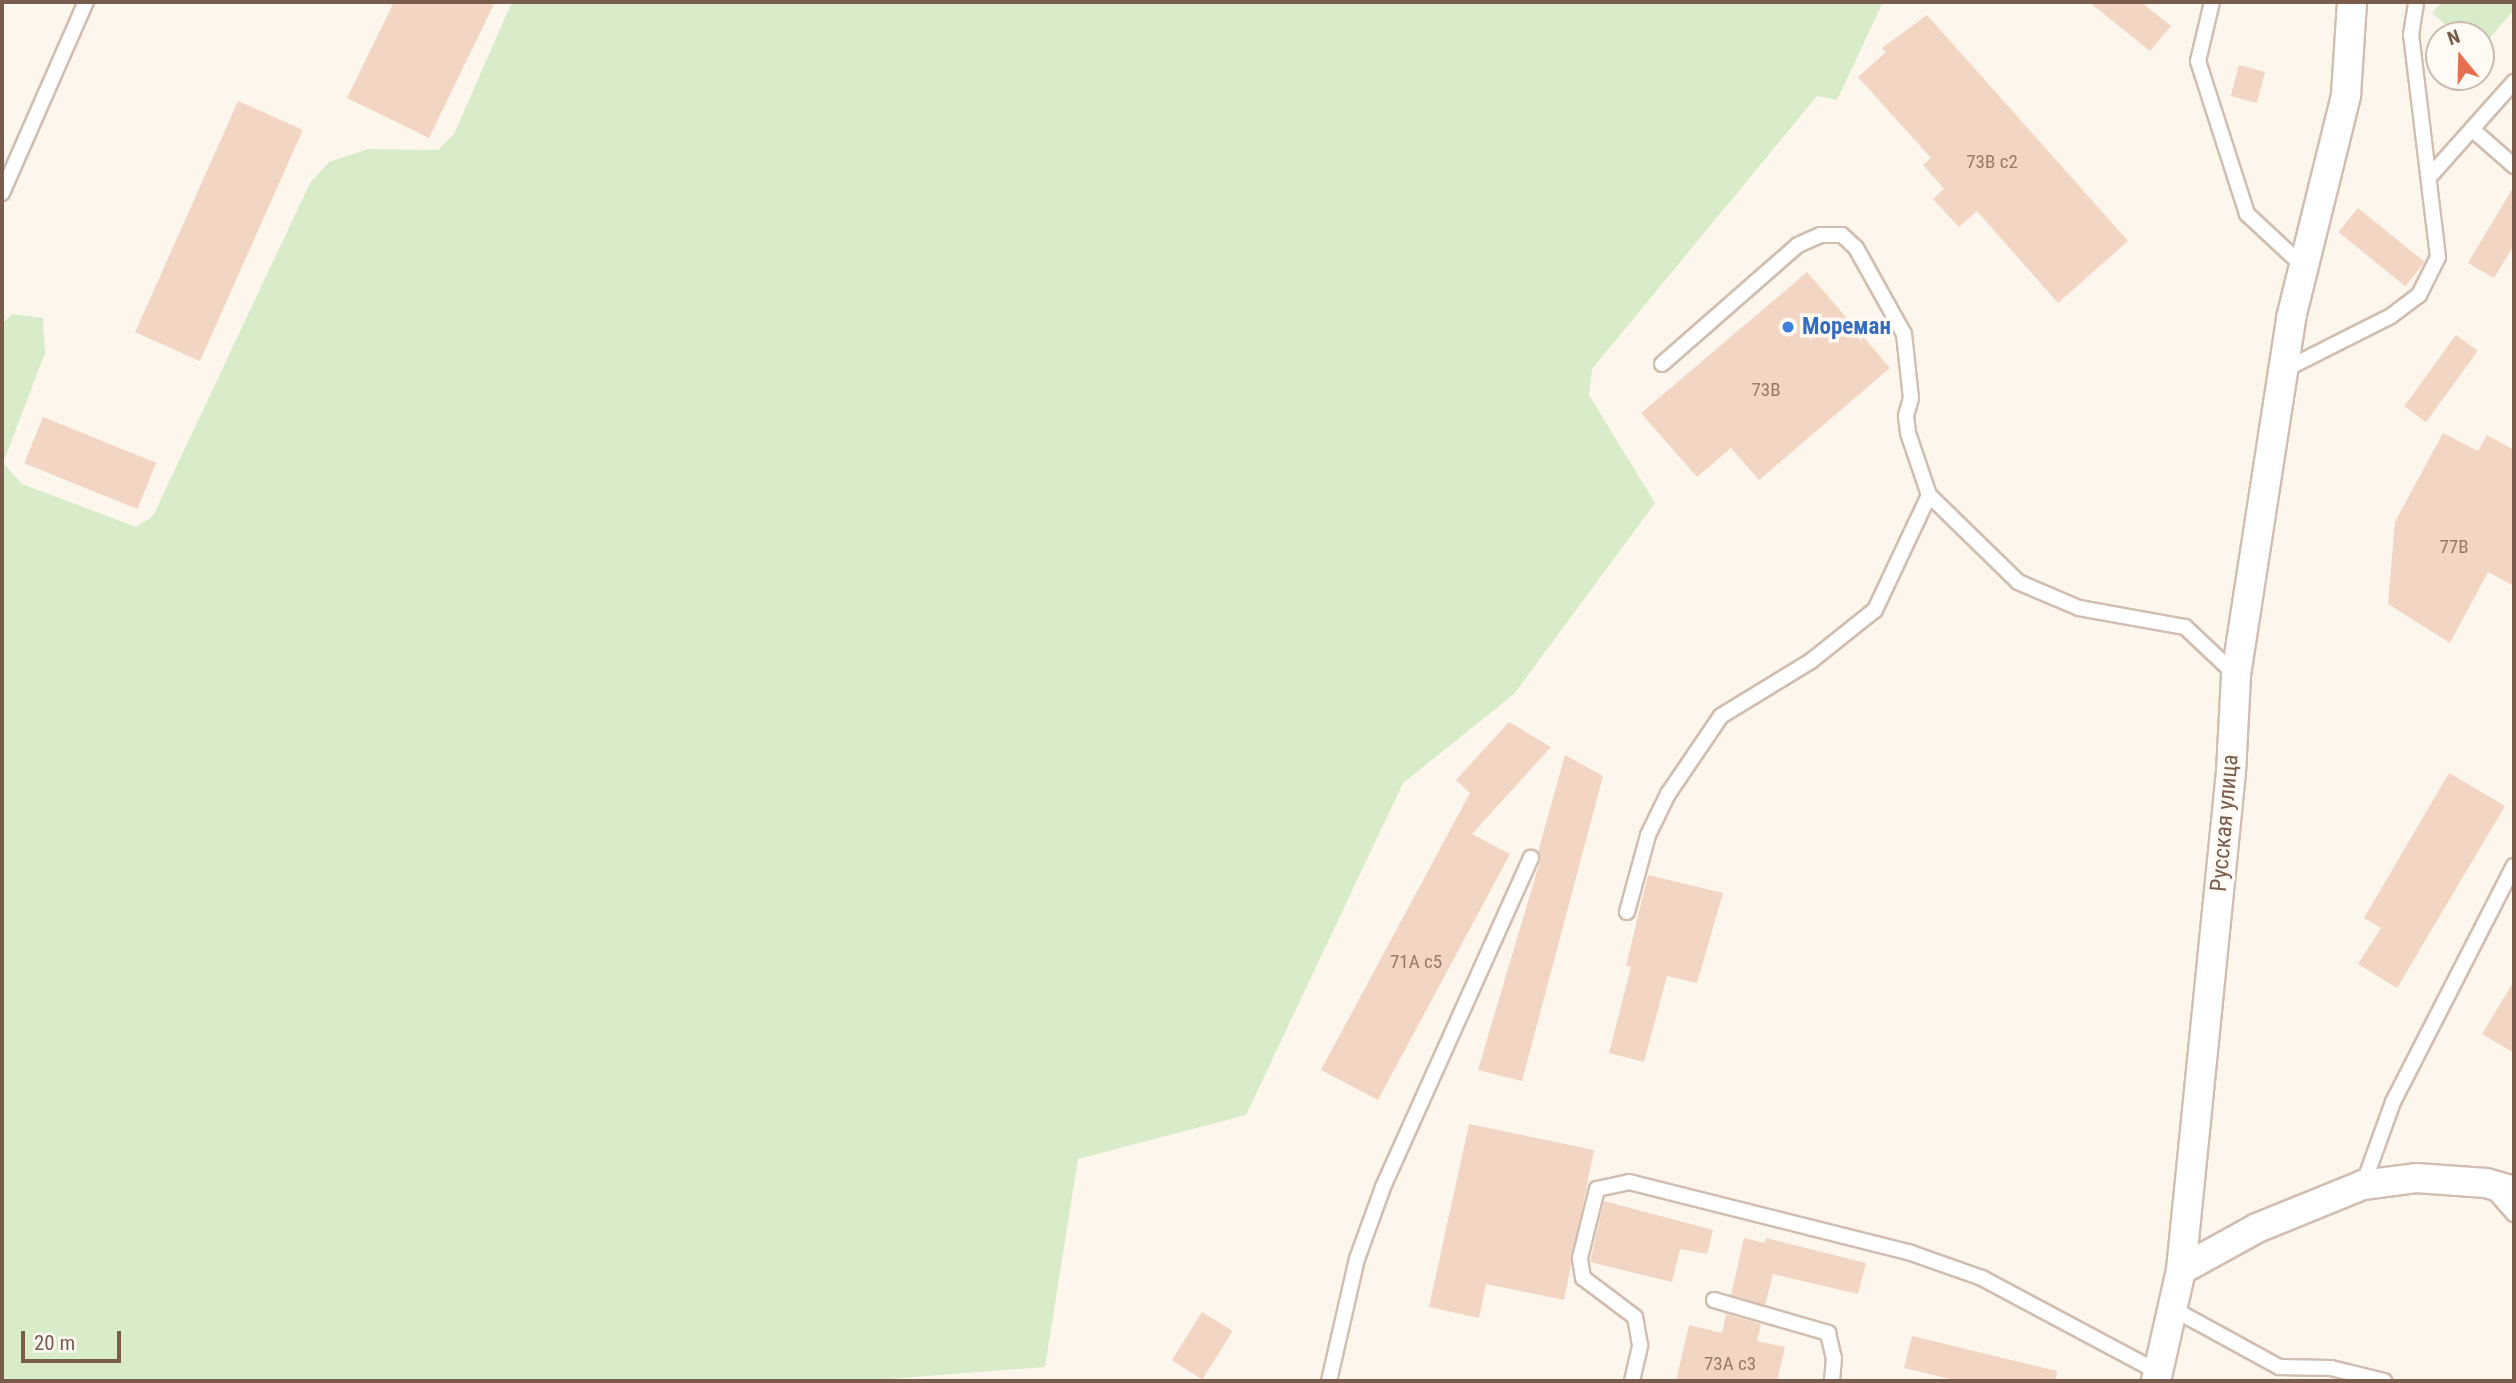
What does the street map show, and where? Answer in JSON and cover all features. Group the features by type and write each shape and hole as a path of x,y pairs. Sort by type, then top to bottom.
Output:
{"street":[{"name":"Русская улица","path":"2157,1377 2175,1310 2181,1270 2231,772 2236,675 2284,370 2304,267 2346,95 2351,2"},
{"path":"2181,1270 2257,1228 2363,1185 2416,1178 2486,1183 2514,1192"}],"lane":[{"path":"2,193 86,2"},
{"path":"2212,2 2198,61 2247,214 2304,267"},
{"path":"2284,370 2347,342 2419,295 2438,257 2431,175 2411,35 2416,2"},
{"path":"2431,175 2514,82"},
{"path":"2473,130 2514,166"},
{"path":"1662,364 1798,245 1820,235 1842,235 1856,248 1903,334 1911,398 1906,416 1908,432 1929,495 2018,582 2078,608 2185,627 2236,675"},
{"path":"1627,912 1648,835 1663,804 1721,716 1811,661 1875,610 1929,495"},
{"path":"1329,1381 1357,1259 1383,1186 1531,859"},
{"path":"2363,1185 2393,1102 2514,866"},
{"path":"1632,1381 1640,1345 1635,1317 1583,1278 1580,1258 1597,1189 1629,1182 1911,1252 1982,1278 2157,1377"},
{"path":"2486,1183 2514,1214"},
{"path":"1714,1300 1828,1333 1834,1358 1832,1381"},
{"path":"2175,1310 2279,1367 2384,1381"}],"green space":[{"path":"512,2 1883,2 1837,100 1817,96 1592,369 1589,395 1655,503 1514,694 1403,783 1246,1115 1078,1159 1045,1367 862,1381 2,1381 2,323 13,314 43,318 45,353 3,463 22,484 136,527 153,516 310,183 329,162 368,149 438,150 454,134"},
{"path":"2442,2 2514,2 2514,10 2495,32 2495,21 2441,21 2432,13"}],"building":[{"path":"394,2 495,2 429,138 347,98"},
{"path":"2089,2 2141,2 2171,26 2150,51"},
{"path":"1927,15 2128,241 2058,303 1977,211 1959,227 1933,199 1944,189 1923,165 1931,158 1858,77 1886,52 1882,48"},
{"path":"2239,65 2265,72 2257,103 2231,96"},
{"path":"238,101 303,130 200,361 135,332"},
{"path":"2514,186 2514,245 2494,278 2468,263"},
{"path":"2358,208 2425,262 2405,286 2338,232"},
{"path":"1807,272 1890,368 1759,480 1731,448 1697,477 1641,413"},
{"path":"2456,335 2478,351 2426,422 2404,406"},
{"path":"43,417 156,463 137,509 24,463"},
{"path":"2443,433 2478,451 2487,435 2514,450 2514,586 2488,572 2450,643 2388,604 2395,522"},
{"path":"1509,722 1551,747 1472,834 1510,854 1378,1100 1321,1070 1470,793 1456,780"},
{"path":"1565,755 1603,776 1522,1081 1478,1070 1540,861 1538,852"},
{"path":"2449,773 2505,806 2397,988 2358,964 2381,928 2364,918"},
{"path":"1648,875 1723,893 1697,983 1667,976 1644,1062 1609,1053 1631,967 1626,966"},
{"path":"2514,981 2514,1053 2482,1034"},
{"path":"1469,1124 1594,1150 1564,1300 1486,1284 1479,1318 1429,1307"},
{"path":"1604,1201 1713,1230 1707,1254 1680,1249 1672,1282 1590,1262"},
{"path":"1744,1238 1765,1243 1766,1238 1866,1263 1858,1294 1773,1274 1765,1305 1731,1295"},
{"path":"1202,1312 1233,1331 1202,1379 1172,1360"},
{"path":"1726,1314 1761,1324 1757,1341 1785,1347 1777,1381 1676,1381 1689,1325 1722,1333"},
{"path":"1912,1336 2057,1371 2056,1381 1959,1381 1904,1368"}],"place":[{"name":"Мореман","path":"1788,327"}]}
